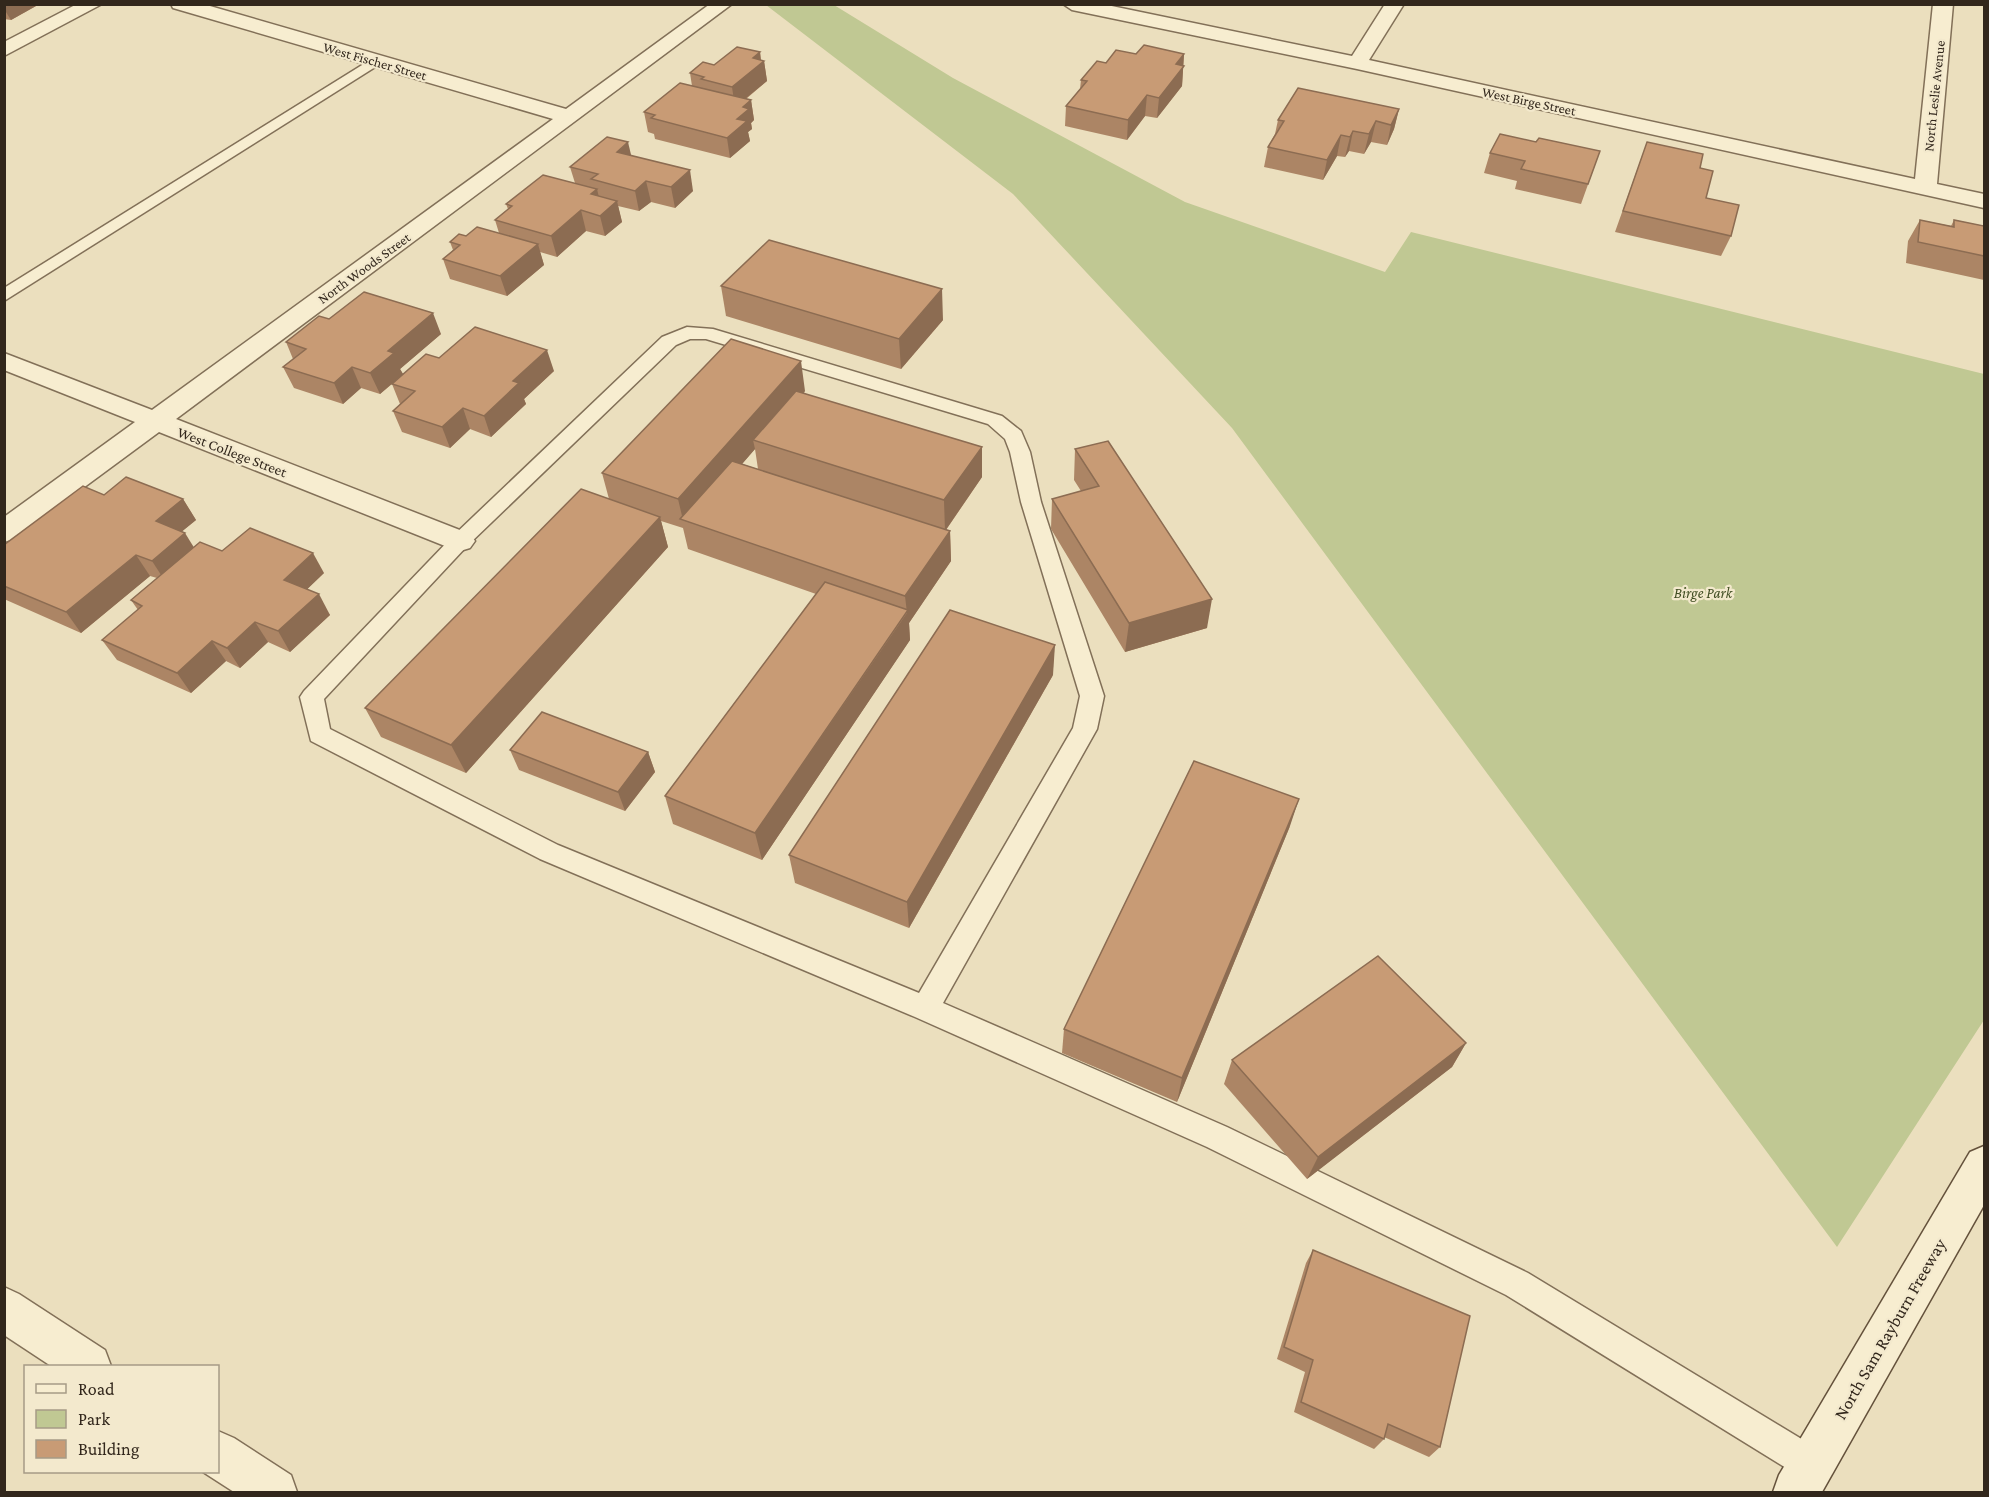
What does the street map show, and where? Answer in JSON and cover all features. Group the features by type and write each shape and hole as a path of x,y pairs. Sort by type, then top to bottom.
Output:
{"street":[{"path":"4,50 93,4"},
{"name":"West Fischer Street","path":"180,4 570,117"},
{"name":"North Woods Street","path":"4,532 723,4"},
{"name":"West Birge Street","path":"1072,4 1357,63 1984,201"},
{"path":"1357,63 1395,4"},
{"name":"North Leslie Avenue","path":"1925,188 1943,4"},
{"name":"West College Street","path":"4,361 460,541"},
{"name":"North Sam Rayburn Freeway","path":"1804,1478 1984,1166"},
{"path":"4,1309 87,1365"},
{"path":"219,1455 274,1492"}],"lane":[{"path":"4,296 375,60"},
{"path":"925,1008 1085,729 1092,696 1014,436 995,420 707,333 687,333 669,341 460,541 312,697 319,734 549,852 925,1008 1217,1137 1517,1284 1804,1478"}],"green space":[{"name":"Birge Park","path":"766,5 834,5 953,78 1185,202 1385,272 1411,232 1984,374 1984,1020 1837,1247 1232,428 1013,194"}],"building":[{"path":"1144,45 1184,54 1176,64 1184,66 1159,98 1147,95 1128,120 1066,106 1087,81 1081,80 1097,61 1106,63 1116,50 1136,54"},
{"path":"737,47 760,52 753,58 764,61 732,87 701,79 704,77 690,73 703,62 714,65"},
{"path":"680,83 751,100 743,107 749,109 737,119 747,121 727,138 651,118 655,115 644,112"},
{"path":"1298,88 1399,109 1391,125 1376,121 1369,134 1353,131 1350,137 1341,135 1327,160 1268,147 1284,121 1278,120"},
{"path":"1500,134 1536,142 1539,138 1600,151 1588,184 1521,169 1525,161 1490,153"},
{"path":"607,137 628,142 617,152 690,170 671,187 646,181 635,191 591,179 598,174 570,167"},
{"path":"1647,142 1703,154 1700,168 1713,171 1706,198 1739,205 1731,236 1623,211"},
{"path":"543,175 597,189 591,194 617,201 600,216 581,210 551,236 495,220 512,206 506,204"},
{"path":"1920,220 1954,227 1954,220 1984,226 1984,256 1918,242"},
{"path":"477,227 538,244 500,276 443,259 460,245 450,242 459,234 466,236"},
{"path":"769,240 942,289 899,339 721,286"},
{"path":"364,292 433,313 388,351 394,353 370,373 352,367 334,383 283,367 306,349 286,342 319,316 329,319"},
{"path":"475,327 547,350 513,381 519,383 484,416 463,408 442,427 393,411 415,391 392,384 426,354 439,358"},
{"path":"731,339 801,361 678,499 602,473"},
{"path":"796,391 982,447 944,500 753,440"},
{"path":"1108,441 1212,599 1129,623 1052,499 1099,486 1075,449"},
{"path":"732,461 950,531 905,596 680,519"},
{"path":"126,477 183,499 156,521 185,533 152,561 136,555 66,612 4,586 4,545 83,486 104,495"},
{"path":"581,489 660,517 451,745 365,708"},
{"path":"250,528 313,553 284,580 319,594 278,631 255,622 227,648 212,641 177,673 102,640 142,606 131,600 200,542 222,551"},
{"path":"825,582 908,610 755,833 665,796"},
{"path":"950,610 1055,645 907,902 789,855"},
{"path":"542,712 648,752 618,792 510,750"},
{"path":"1194,761 1299,799 1182,1078 1064,1029"},
{"path":"1378,956 1466,1043 1318,1157 1232,1060"},
{"path":"1313,1250 1470,1316 1440,1447 1388,1424 1384,1439 1301,1402 1313,1360 1284,1347"}]}
